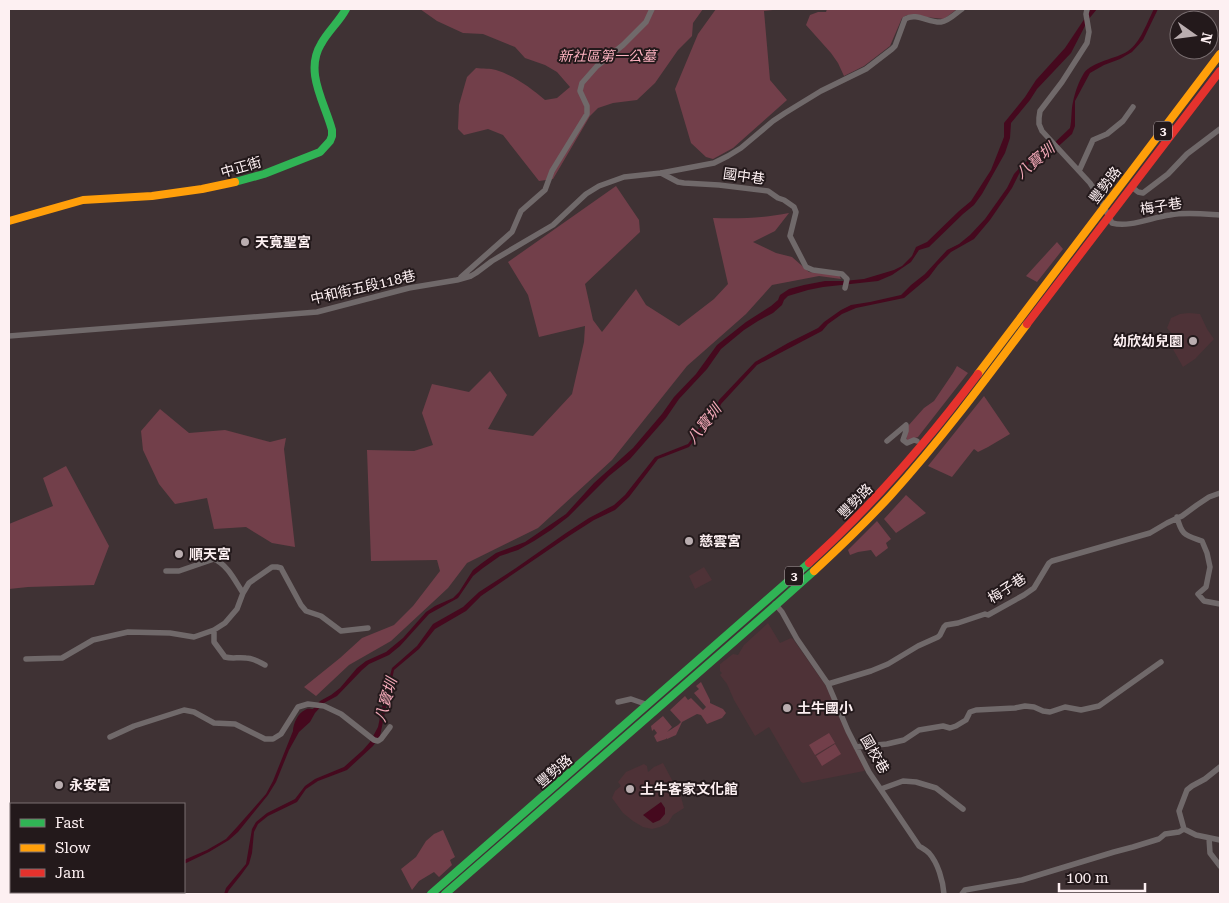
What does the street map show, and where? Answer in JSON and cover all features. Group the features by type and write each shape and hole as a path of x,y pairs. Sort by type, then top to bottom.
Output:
{"main road":[{"name":"中正街","path":"9,221 83,200 152,196 229,184 264,174 320,152 326,148 332,132 316,79 315,57 322,40 342,18 346,9"},
{"name":"豐勢路","path":"431,894 770,598 859,515 910,460 962,396 1220,54"},
{"name":"豐勢路","path":"445,894 776,605 841,546 889,497 978,389 1220,71"}],"street":[{"path":"458,280 512,232 521,211 545,190 552,170 587,114 587,106 580,91 582,84 597,66 623,46 646,22 652,9"},
{"name":"中和街五段118巷","path":"9,336 317,312 409,288 458,280 476,273 492,261 553,225 586,194 599,186 624,177 714,163 728,156 785,113 866,69 892,49 895,46 905,19 908,17 941,22 962,9"},
{"path":"1086,11 1089,26 1087,43 1062,82 1040,111 1039,124 1042,130 1090,183 1100,197 1109,217"},
{"path":"1080,171 1093,140 1107,134 1123,121 1133,107"},
{"path":"1132,188 1138,192 1145,193 1168,174 1187,154 1220,129"},
{"name":"國中巷","path":"661,172 678,182 720,185 768,192 784,200 794,207 796,212 790,236 806,266 813,270 842,274 847,279 845,288"},
{"name":"梅子巷","path":"1109,217 1112,223 1124,225 1170,215 1220,215"},
{"path":"887,441 906,425 903,440 907,443 914,440 917,441"},
{"name":"梅子巷","path":"828,684 888,664 918,646 938,637 946,625 985,614 988,615 1034,588 1052,561 1150,534 1182,516 1197,504 1220,493"},
{"path":"1177,518 1182,532 1186,536 1202,541 1207,553 1210,567 1206,587 1198,594 1204,601 1220,604"},
{"path":"166,571 179,571 214,559 227,569 243,593"},
{"path":"26,659 62,658 93,640 128,632 170,633 194,637 214,630 225,623 237,609 249,583 272,568 277,567 280,568 301,606 306,611 321,616 341,631 368,628"},
{"name":"國校巷","path":"770,598 782,612 797,639 828,684 856,746 880,788 919,846 929,854 938,869 943,883 944,894"},
{"path":"214,630 214,642 224,657 230,659 244,657 265,665"},
{"path":"704,655 713,660"},
{"path":"856,746 887,744 904,740 919,730 943,726 950,728 966,720 970,712 976,710 1025,706 1050,712 1065,707 1081,710 1099,706 1161,662"},
{"path":"618,702 631,699 648,705"},
{"path":"110,737 134,726 184,710 194,712 214,723 235,724 265,739 274,740 281,734 298,707 308,704 324,706 341,714 374,740 378,741 381,739 390,727"},
{"path":"1220,767 1205,780 1187,790 1179,811 1184,829 1196,835 1220,840"},
{"path":"880,788 903,781 916,782 936,788 963,809"},
{"path":"962,894 965,890 1022,880 1159,839 1165,834 1179,832 1184,829"},
{"path":"1209,838 1210,853 1220,866"}],"shaded area":[{"name":"幼欣幼兒園","path":"1189,313 1200,314 1214,339 1195,359 1183,367 1170,344 1170,342 1175,340 1175,337 1167,328 1171,318"},
{"path":"704,567 712,580 695,589 689,576"},
{"name":"土牛國小","path":"768,623 780,643 791,638 793,639 826,686 866,769 864,771 803,783 769,727 755,736 727,684 720,675 722,673 720,671 720,664 733,654 738,655 744,645"},
{"path":"663,763 681,797 684,808 673,815 668,823 660,827 652,829 643,827 623,813 612,798 615,791 621,786 618,782 626,772 644,764 647,766 648,772"}],"green space":[{"name":"新社區第一公墓","path":"420,9 703,9 693,23 692,36 678,50 655,83 637,100 613,103 598,108 590,116 553,179 539,181 503,135 488,129 464,135 458,129 459,105 467,77 476,68 496,70 522,83 545,100 557,98 570,87 557,72 545,65 525,58 515,47 483,34 463,33 437,21"},
{"path":"716,9 782,9 764,11 770,80 787,100 733,148 713,159 706,157 691,143 675,89 698,34"},
{"path":"827,9 957,9 944,19 907,15 902,18 890,46 864,66 844,76 831,53 806,25 810,15 826,12"},
{"path":"616,186 639,220 640,232 585,284 593,320 602,332 636,289 646,305 679,326 714,299 728,284 713,218 751,218 789,213 775,231 753,242 776,253 792,257 809,272 839,275 841,279 819,276 772,285 746,314 687,366 612,460 538,528 467,563 448,588 391,641 349,665 316,696 304,687 362,638 394,625 413,606 440,571 437,560 371,561 367,450 414,451 433,445 422,413 432,384 469,392 490,371 507,395 488,429 533,436 572,394 584,342 585,326 539,337 528,295 508,262"},
{"path":"1057,242 1063,249 1037,282 1026,276"},
{"path":"957,366 968,373 918,437 906,441 908,426 924,408 934,401"},
{"path":"984,396 1010,434 978,452 974,449 952,477 928,466"},
{"path":"160,409 189,433 225,430 270,442 286,438 284,449 295,547 272,543 246,527 214,529 207,498 175,504 159,484 143,450 141,431"},
{"path":"66,466 109,546 94,585 9,589 9,524 53,506 43,478"},
{"path":"906,495 926,513 896,533 884,519"},
{"path":"877,521 891,539 886,543 888,548 876,557 871,550 850,555 848,550"},
{"path":"701,682 710,703 723,709 726,713 722,718 707,724 701,715 697,714 682,722 676,735 657,742 654,736 657,733 654,729 652,731 651,726 663,716 672,727 667,732 678,725 681,722 670,710 685,696 688,700 691,698 703,710 706,707 694,693 699,689 696,686"},
{"path":"829,733 835,743 815,755 809,745"},
{"path":"835,744 841,754 822,766 816,756"},
{"path":"443,830 455,857 450,860 452,865 439,877 434,872 419,881 412,890 401,869 416,857 426,841 434,834"}],"water":[{"name":"八寶圳","path":"1091,9 1097,9 1088,20 1071,53 1037,89 1011,123 1010,138 1005,153 982,194 974,205 929,247 919,250 911,262 892,275 878,281 823,287 788,296 773,313 744,330 721,349 707,369 679,399 666,418 630,459 609,476 568,517 534,541 518,550 500,556 483,568 473,576 458,598 429,614 400,646 389,655 369,664 337,696 324,703 310,722 299,732 289,750 276,782 238,832 209,852 185,864 185,860 226,839 266,794 273,781 295,722 302,711 313,709 320,701 340,688 357,668 366,661 386,652 403,638 426,612 453,598 473,570 482,563 496,553 525,542 566,514 594,483 633,448 674,397 696,374 717,345 746,322 771,306 778,300 780,295 789,289 825,281 864,279 902,266 912,256 916,247 927,242 971,201 991,170 1004,137 1004,123 1036,80 1065,48"},
{"name":"八寶圳","path":"1154,9 1158,9 1143,40 1132,52 1090,73 1075,101 1075,126 1072,134 1052,152 1029,164 1020,172 1012,188 974,239 951,252 929,277 904,298 856,308 842,314 822,331 757,365 721,404 689,447 658,459 629,497 615,510 594,520 569,536 481,596 466,611 435,629 419,649 394,670 380,736 373,746 347,770 318,781 306,789 297,802 268,816 258,824 254,832 249,864 227,894 224,894 226,888 246,864 252,829 256,822 267,813 295,799 305,786 315,779 344,767 370,742 378,727 392,668 417,646 433,624 463,607 479,592 566,533 614,505 625,495 655,457 688,444 706,418 716,408 719,400 755,362 818,328 841,310 851,305 901,295 925,274 947,250 959,244 985,219 1007,188 1014,174 1024,163 1048,149 1070,128 1072,105 1084,73 1093,66 1123,54 1133,47"},
{"path":"661,802 665,808 665,814 660,820 653,823 643,815"}],"traffic: fast":[{"path":"235,182 264,174 320,152 330,141 332,130 315,76 316,55 321,44 346,9"},
{"path":"431,894 809,563"},
{"path":"445,894 814,571"}],"traffic: slow":[{"path":"978,374 1220,54"},
{"path":"9,221 83,200 152,196 235,182"},
{"path":"814,571 872,515 908,476 1027,324"}],"traffic: jam":[{"path":"1027,324 1220,71"},
{"path":"809,563 855,519 898,473 978,374"}],"place":[{"name":"天寬聖宮","path":"245,242"},
{"name":"幼欣幼兒園","path":"1193,341"},
{"name":"慈雲宮","path":"689,541"},
{"name":"順天宮","path":"179,554"},
{"name":"土牛國小","path":"787,708"},
{"name":"永安宮","path":"59,785"},
{"name":"土牛客家文化館","path":"630,789"}]}
